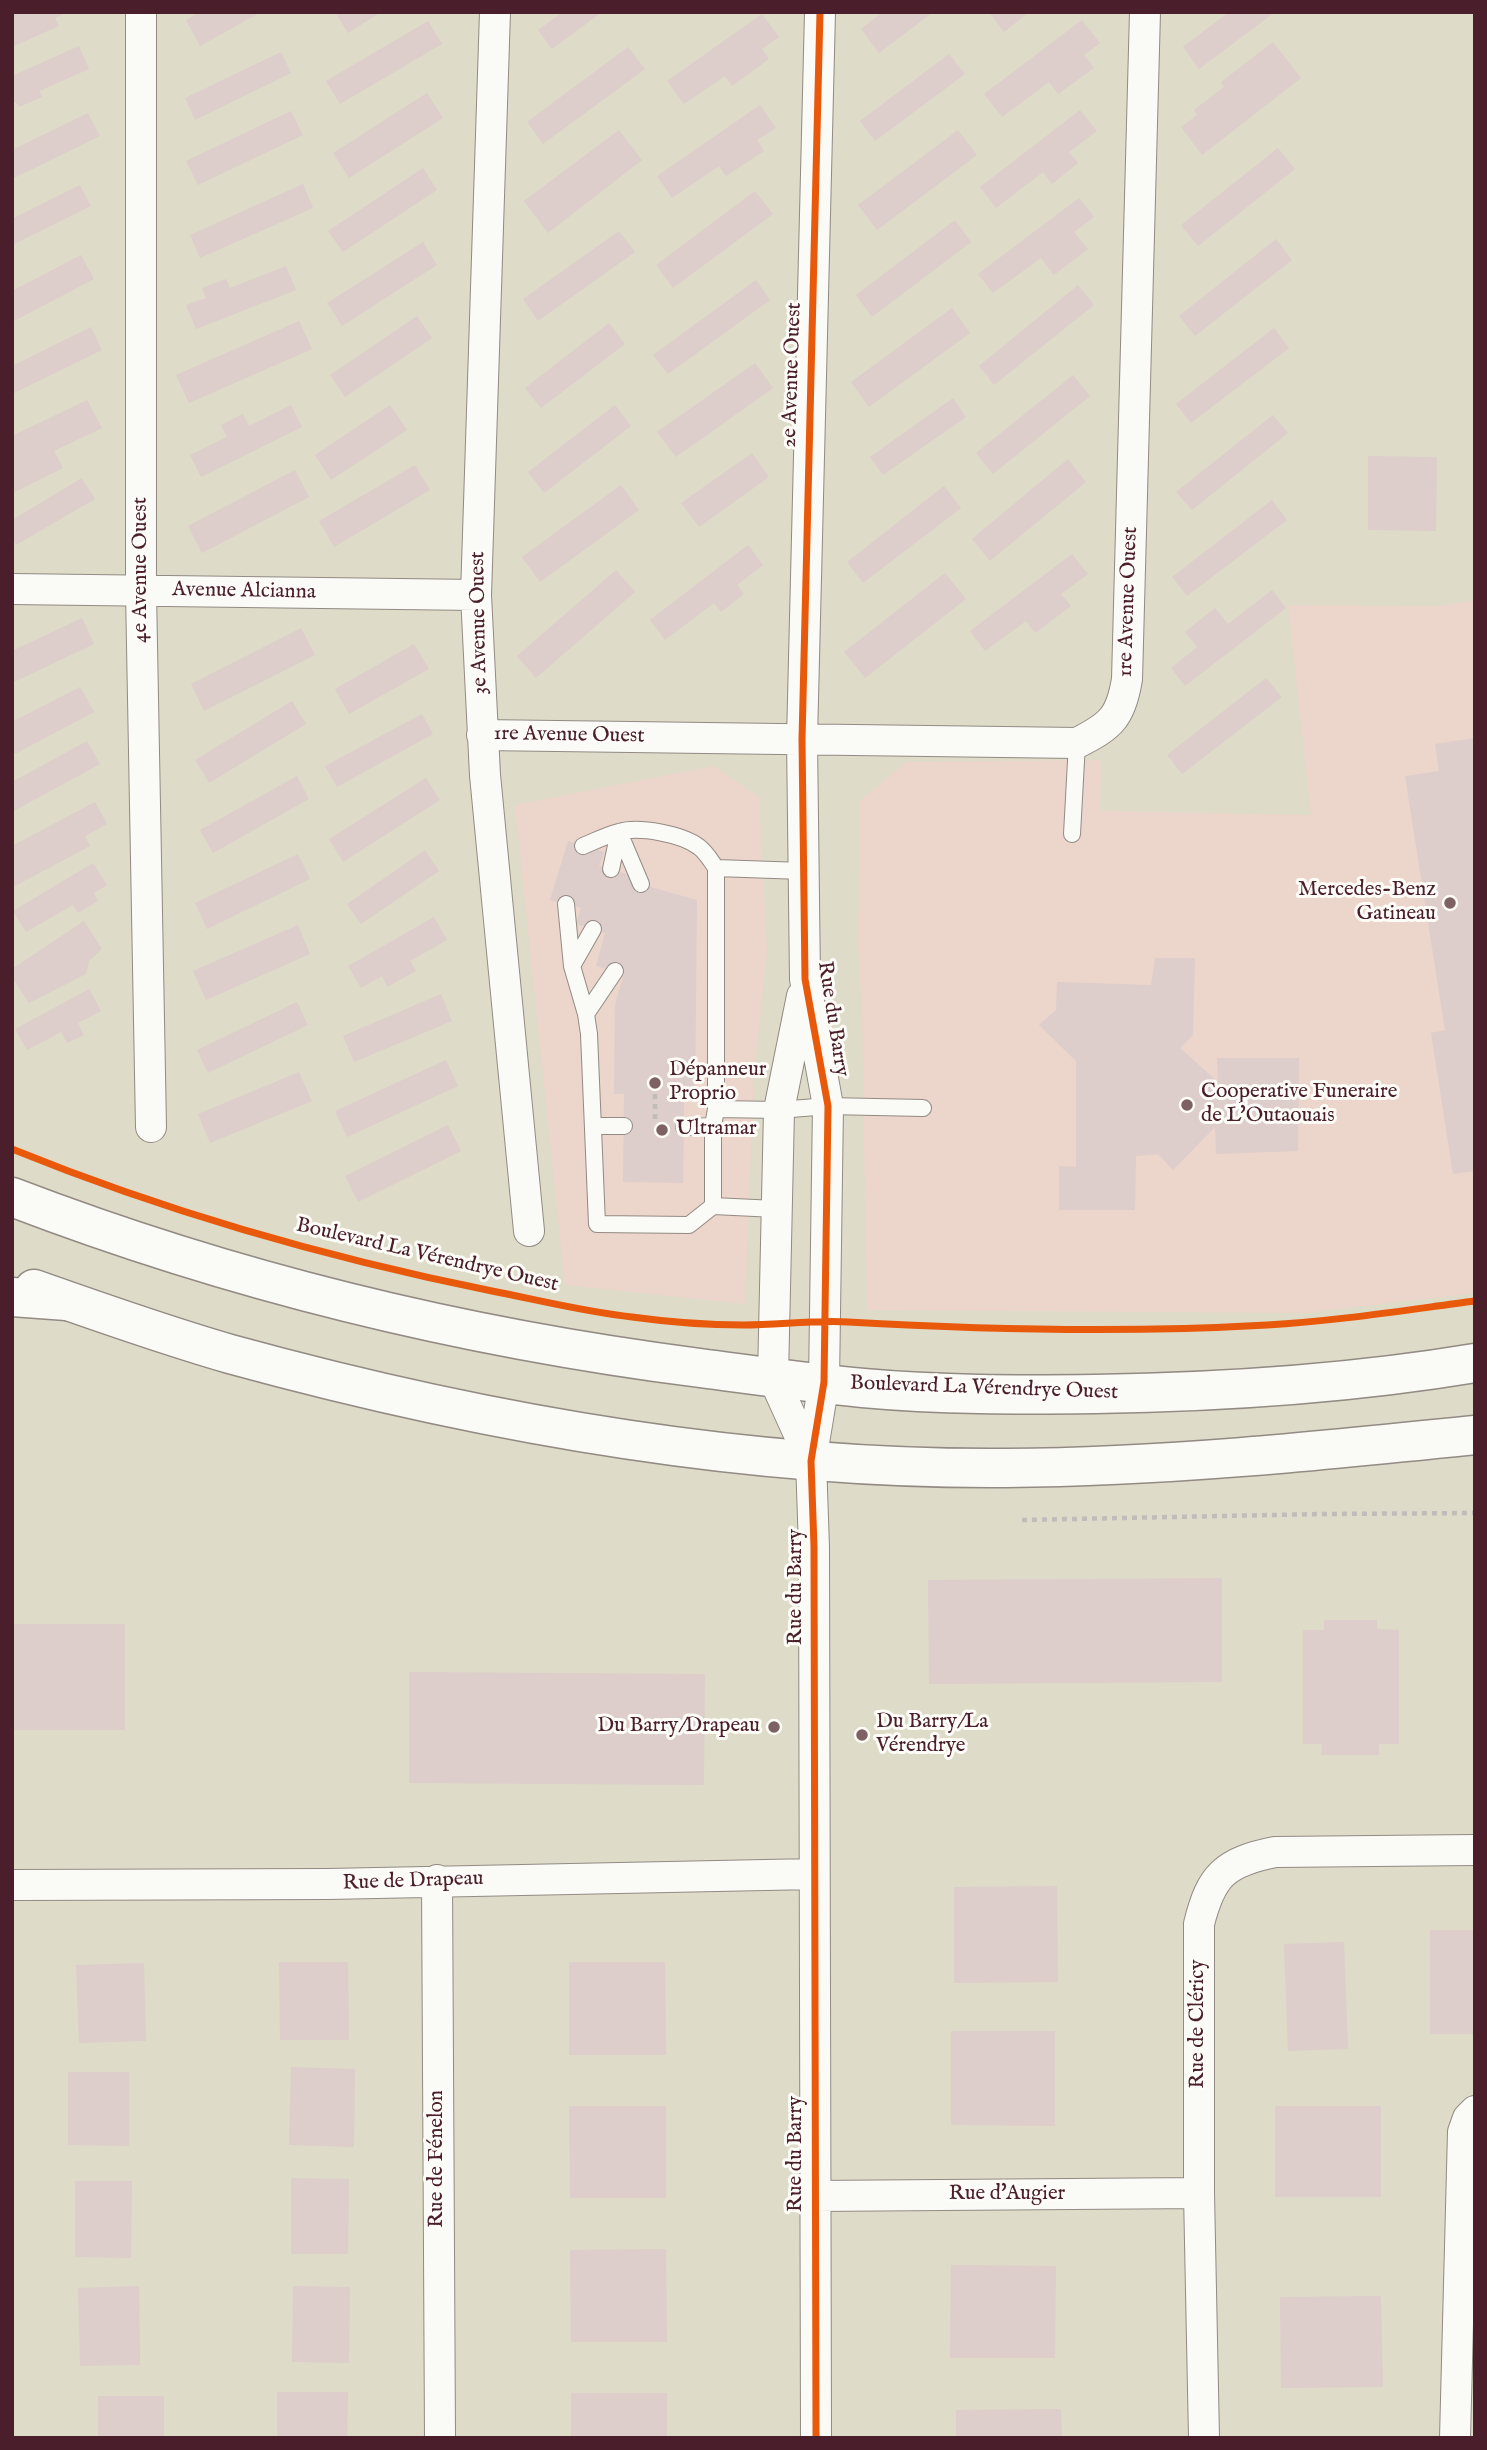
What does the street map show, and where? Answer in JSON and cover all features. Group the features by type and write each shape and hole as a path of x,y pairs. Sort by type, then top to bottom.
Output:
{"main road":[{"name":"Boulevard La Vérendrye Ouest","path":"12,1197 140,1243 252,1278 421,1320 574,1350 861,1388 1051,1394 1150,1393 1357,1381 1475,1363"},
{"path":"12,1282 229,1353 467,1411 600,1435 811,1461 1002,1468 1105,1466 1234,1458 1475,1435"},
{"path":"12,1297 67,1301"}],"street":[{"name":"4e Avenue Ouest","path":"141,12 141,591 151,1127"},
{"name":"3e Avenue Ouest","path":"495,12 476,595 482,736 528,1231"},
{"name":"2e Avenue Ouest","path":"802,739 820,12"},
{"name":"1re Avenue Ouest","path":"482,736 1077,743 1101,731 1113,721 1124,700 1128,679 1145,12"},
{"name":"Avenue Alcianna","path":"12,589 476,595"},
{"name":"Rue du Barry","path":"802,739 805,979 828,1106 824,1382 811,1461 814,1535 816,2438"},
{"name":"Rue du Barry","path":"805,979 779,1110 773,1377 811,1461"},
{"name":"Rue de Cléricy","path":"1204,2438 1199,2193 1199,1924 1205,1899 1217,1879 1231,1865 1252,1857 1275,1853 1475,1850"},
{"name":"Rue de Drapeau","path":"12,1885 328,1884 814,1874"},
{"name":"Rue de Fénelon","path":"437,1880 440,2438"},
{"path":"1455,2438 1463,2132 1468,2118 1475,2111"},
{"name":"Rue d'Augier","path":"815,2196 1199,2193"}],"lane":[{"path":"1072,834 1077,743"},
{"path":"583,846 619,832 649,831 698,846 716,868 716,1109 713,1126 713,1206"},
{"path":"611,870 619,832"},
{"path":"619,832 641,884"},
{"path":"716,868 803,871"},
{"path":"566,904 572,966 586,1014 594,1126 597,1224 689,1225 713,1206 776,1209"},
{"path":"572,966 593,929"},
{"path":"586,1014 615,971"},
{"path":"716,1109 779,1110 828,1106 923,1108"},
{"path":"594,1126 624,1126"},
{"path":"684,1127 713,1126"}],"path":[{"path":"655,1127 656,1093"},
{"path":"1022,1520 1475,1513"}],"shaded area":[{"path":"1475,600 1475,1293 1304,1313 867,1310 862,1015 858,944 860,801 906,762 1101,760 1100,811 1311,815 1288,605 1441,606"},
{"path":"714,766 759,797 767,953 754,1072 745,1304 565,1285 515,805"}],"building":[{"path":"12,12 67,12 55,18 59,26 14,46"},
{"path":"200,12 261,12 200,46 186,20"},
{"path":"335,12 381,12 348,33"},
{"path":"563,12 602,12 552,49 538,30"},
{"path":"883,12 933,12 879,53 861,29"},
{"path":"989,12 1029,12 1004,32"},
{"path":"1229,12 1275,12 1199,69 1183,47"},
{"path":"762,14 779,37 762,49 769,59 732,86 725,76 684,104 667,81"},
{"path":"1082,20 1100,43 1084,55 1094,68 1058,94 1049,82 1002,117 984,94"},
{"path":"428,21 442,44 340,104 326,81"},
{"path":"1273,42 1301,78 1202,155 1181,127 1197,115 1194,110 1224,87 1221,82"},
{"path":"79,46 89,69 39,91 42,97 19,107 16,102 12,103 12,76"},
{"path":"628,47 645,69 543,144 527,122"},
{"path":"281,52 291,73 195,120 185,98"},
{"path":"949,54 965,74 875,141 860,121"},
{"path":"427,93 443,118 349,178 333,153"},
{"path":"760,105 776,128 757,140 764,151 726,176 719,166 672,198 657,176"},
{"path":"1080,110 1097,131 1069,152 1078,163 1052,184 1043,172 996,208 980,187"},
{"path":"291,111 303,135 198,185 186,161"},
{"path":"88,113 100,136 12,179 12,150"},
{"path":"619,130 642,160 548,233 524,201"},
{"path":"958,130 977,155 877,230 858,205"},
{"path":"1278,148 1295,169 1198,246 1181,225"},
{"path":"423,168 437,190 343,252 328,231"},
{"path":"303,184 313,208 200,258 190,235"},
{"path":"80,185 91,206 12,245 12,219"},
{"path":"755,191 773,214 673,288 656,265"},
{"path":"1079,198 1094,217 1074,232 1088,249 1054,275 1041,258 993,293 978,274"},
{"path":"955,220 971,242 872,317 856,295"},
{"path":"619,231 635,252 538,321 523,299"},
{"path":"1276,239 1292,260 1195,336 1179,316"},
{"path":"423,242 437,265 342,326 327,303"},
{"path":"81,255 94,279 12,322 12,291"},
{"path":"286,266 296,290 196,329 186,305 206,298 202,288 226,279 230,288"},
{"path":"756,280 770,300 668,374 653,355"},
{"path":"1078,285 1094,305 994,385 979,366"},
{"path":"952,308 970,333 869,407 851,382"},
{"path":"417,316 432,338 345,397 330,375"},
{"path":"299,321 312,349 189,403 176,375"},
{"path":"609,323 625,344 541,408 525,388"},
{"path":"91,327 102,350 12,394 12,366"},
{"path":"1274,328 1289,348 1191,423 1176,404"},
{"path":"755,363 773,388 676,457 657,432"},
{"path":"1073,375 1090,396 993,474 976,453"},
{"path":"953,398 966,417 883,475 870,457"},
{"path":"87,400 102,428 54,451 63,468 15,492 12,485 12,436"},
{"path":"291,405 302,427 201,477 190,455 227,437 221,425 243,414 249,426"},
{"path":"390,405 407,430 331,480 315,455"},
{"path":"615,405 631,426 544,493 528,472"},
{"path":"1273,415 1288,433 1192,510 1176,492"},
{"path":"752,453 769,477 699,527 681,503"},
{"path":"1368,456 1437,457 1436,531 1368,530"},
{"path":"1068,459 1086,482 990,561 972,539"},
{"path":"415,465 430,490 334,547 319,521"},
{"path":"295,470 309,497 202,553 188,526"},
{"path":"82,478 95,499 16,545 12,538 12,520"},
{"path":"621,485 639,510 540,582 522,557"},
{"path":"944,486 961,508 863,583 847,562"},
{"path":"1272,500 1287,520 1187,596 1172,577"},
{"path":"748,545 763,565 737,585 744,594 721,612 714,603 665,640 650,620"},
{"path":"1072,554 1088,574 1061,594 1071,606 1035,633 1026,621 985,651 970,631"},
{"path":"616,570 635,592 536,678 517,656"},
{"path":"945,573 966,599 865,678 844,652"},
{"path":"1272,590 1286,608 1185,686 1171,668 1197,647 1185,632 1215,608 1228,624"},
{"path":"82,618 94,644 12,683 12,651"},
{"path":"301,628 315,655 204,711 191,684"},
{"path":"414,644 429,669 349,714 335,689"},
{"path":"1266,678 1282,697 1182,774 1167,755"},
{"path":"80,687 94,712 15,754 12,749 12,722"},
{"path":"292,701 306,724 209,783 195,760"},
{"path":"422,714 433,734 337,787 325,766"},
{"name":"Mercedes-Benz Gatineau","path":"1475,738 1475,1171 1453,1174 1431,1033 1445,1030 1405,776 1439,771 1435,744"},
{"path":"87,741 100,764 12,812 12,782"},
{"path":"297,776 309,799 213,853 200,830"},
{"path":"426,778 440,800 343,862 329,839"},
{"path":"95,802 107,824 85,836 90,846 15,886 12,881 12,846"},
{"path":"568,841 604,852 599,866 630,875 629,881 697,900 695,1099 684,1099 683,1183 623,1182 624,1094 614,1094 615,1005 624,974 596,966 605,933 576,924 581,908 550,900"},
{"path":"425,850 439,871 361,924 347,904"},
{"path":"298,854 310,879 207,929 195,903"},
{"path":"93,863 107,885 94,893 98,901 78,913 73,905 26,932 13,911"},
{"path":"434,917 447,940 410,961 416,971 387,987 382,976 361,988 348,966"},
{"path":"84,921 102,949 89,961 86,974 29,1003 12,977 12,969"},
{"path":"298,925 310,954 206,1000 193,971"},
{"name":"Cooperative Funeraire de L'Outaouais","path":"1155,958 1195,958 1193,1035 1180,1048 1218,1082 1217,1058 1299,1058 1298,1151 1216,1154 1215,1127 1173,1170 1158,1154 1136,1156 1135,1210 1059,1210 1059,1166 1076,1167 1076,1061 1039,1025 1056,1010 1057,982 1151,985"},
{"path":"89,989 101,1011 78,1023 84,1035 67,1043 61,1032 27,1050 15,1029"},
{"path":"441,994 452,1021 354,1062 343,1036"},
{"path":"297,1002 308,1025 208,1073 197,1050"},
{"path":"446,1060 458,1086 347,1137 335,1111"},
{"path":"299,1072 312,1101 210,1143 198,1114"},
{"path":"448,1125 461,1151 358,1202 345,1176"},
{"path":"1222,1578 1222,1682 929,1684 928,1580"},
{"path":"1324,1620 1377,1620 1377,1629 1399,1630 1399,1744 1379,1744 1379,1755 1321,1755 1322,1744 1303,1744 1303,1630 1324,1630"},
{"path":"12,1624 125,1624 125,1730 12,1730"},
{"path":"409,1672 705,1674 704,1785 409,1783"},
{"path":"1057,1886 1058,1982 954,1983 954,1887"},
{"path":"1430,1930 1475,1930 1475,2034 1430,2034"},
{"path":"1344,1942 1348,2049 1288,2051 1284,1944"},
{"path":"279,1962 348,1962 349,2040 280,2040"},
{"path":"569,1962 665,1962 666,2055 569,2055"},
{"path":"144,1963 146,2041 79,2043 76,1965"},
{"path":"951,2031 1055,2031 1055,2126 951,2125"},
{"path":"291,2067 355,2069 354,2147 289,2145"},
{"path":"68,2072 129,2072 129,2146 68,2145"},
{"path":"569,2106 666,2106 666,2198 570,2198"},
{"path":"1275,2106 1381,2106 1381,2197 1275,2197"},
{"path":"291,2178 349,2179 348,2254 291,2254"},
{"path":"75,2181 132,2181 131,2258 75,2257"},
{"path":"666,2249 667,2342 571,2342 570,2250"},
{"path":"951,2265 1056,2266 1055,2358 950,2358"},
{"path":"139,2286 140,2365 80,2366 78,2288"},
{"path":"293,2286 350,2287 349,2363 292,2362"},
{"path":"1381,2296 1383,2387 1281,2388 1280,2297"},
{"path":"277,2392 348,2392 347,2438 277,2438"},
{"path":"571,2393 667,2393 667,2438 571,2438"},
{"path":"98,2396 164,2396 164,2438 98,2438"},
{"path":"1061,2409 1062,2438 956,2438 956,2410"}],"cycle path":[{"path":"816,2438 814,1547 811,1461 824,1382 828,1106 805,979 802,739 820,12"},
{"path":"12,1149 129,1193 309,1248 431,1278 562,1305 659,1320 730,1325 835,1322 1005,1329 1162,1329 1293,1323 1475,1301"}],"place":[{"name":"Mercedes-Benz Gatineau","path":"1450,903"},
{"name":"Dépanneur Proprio","path":"655,1083"},
{"name":"Cooperative Funeraire de L'Outaouais","path":"1187,1105"},
{"name":"Ultramar","path":"662,1130"},
{"name":"Du Barry/Drapeau","path":"774,1727"},
{"name":"Du Barry/La Vérendrye","path":"862,1735"}]}
